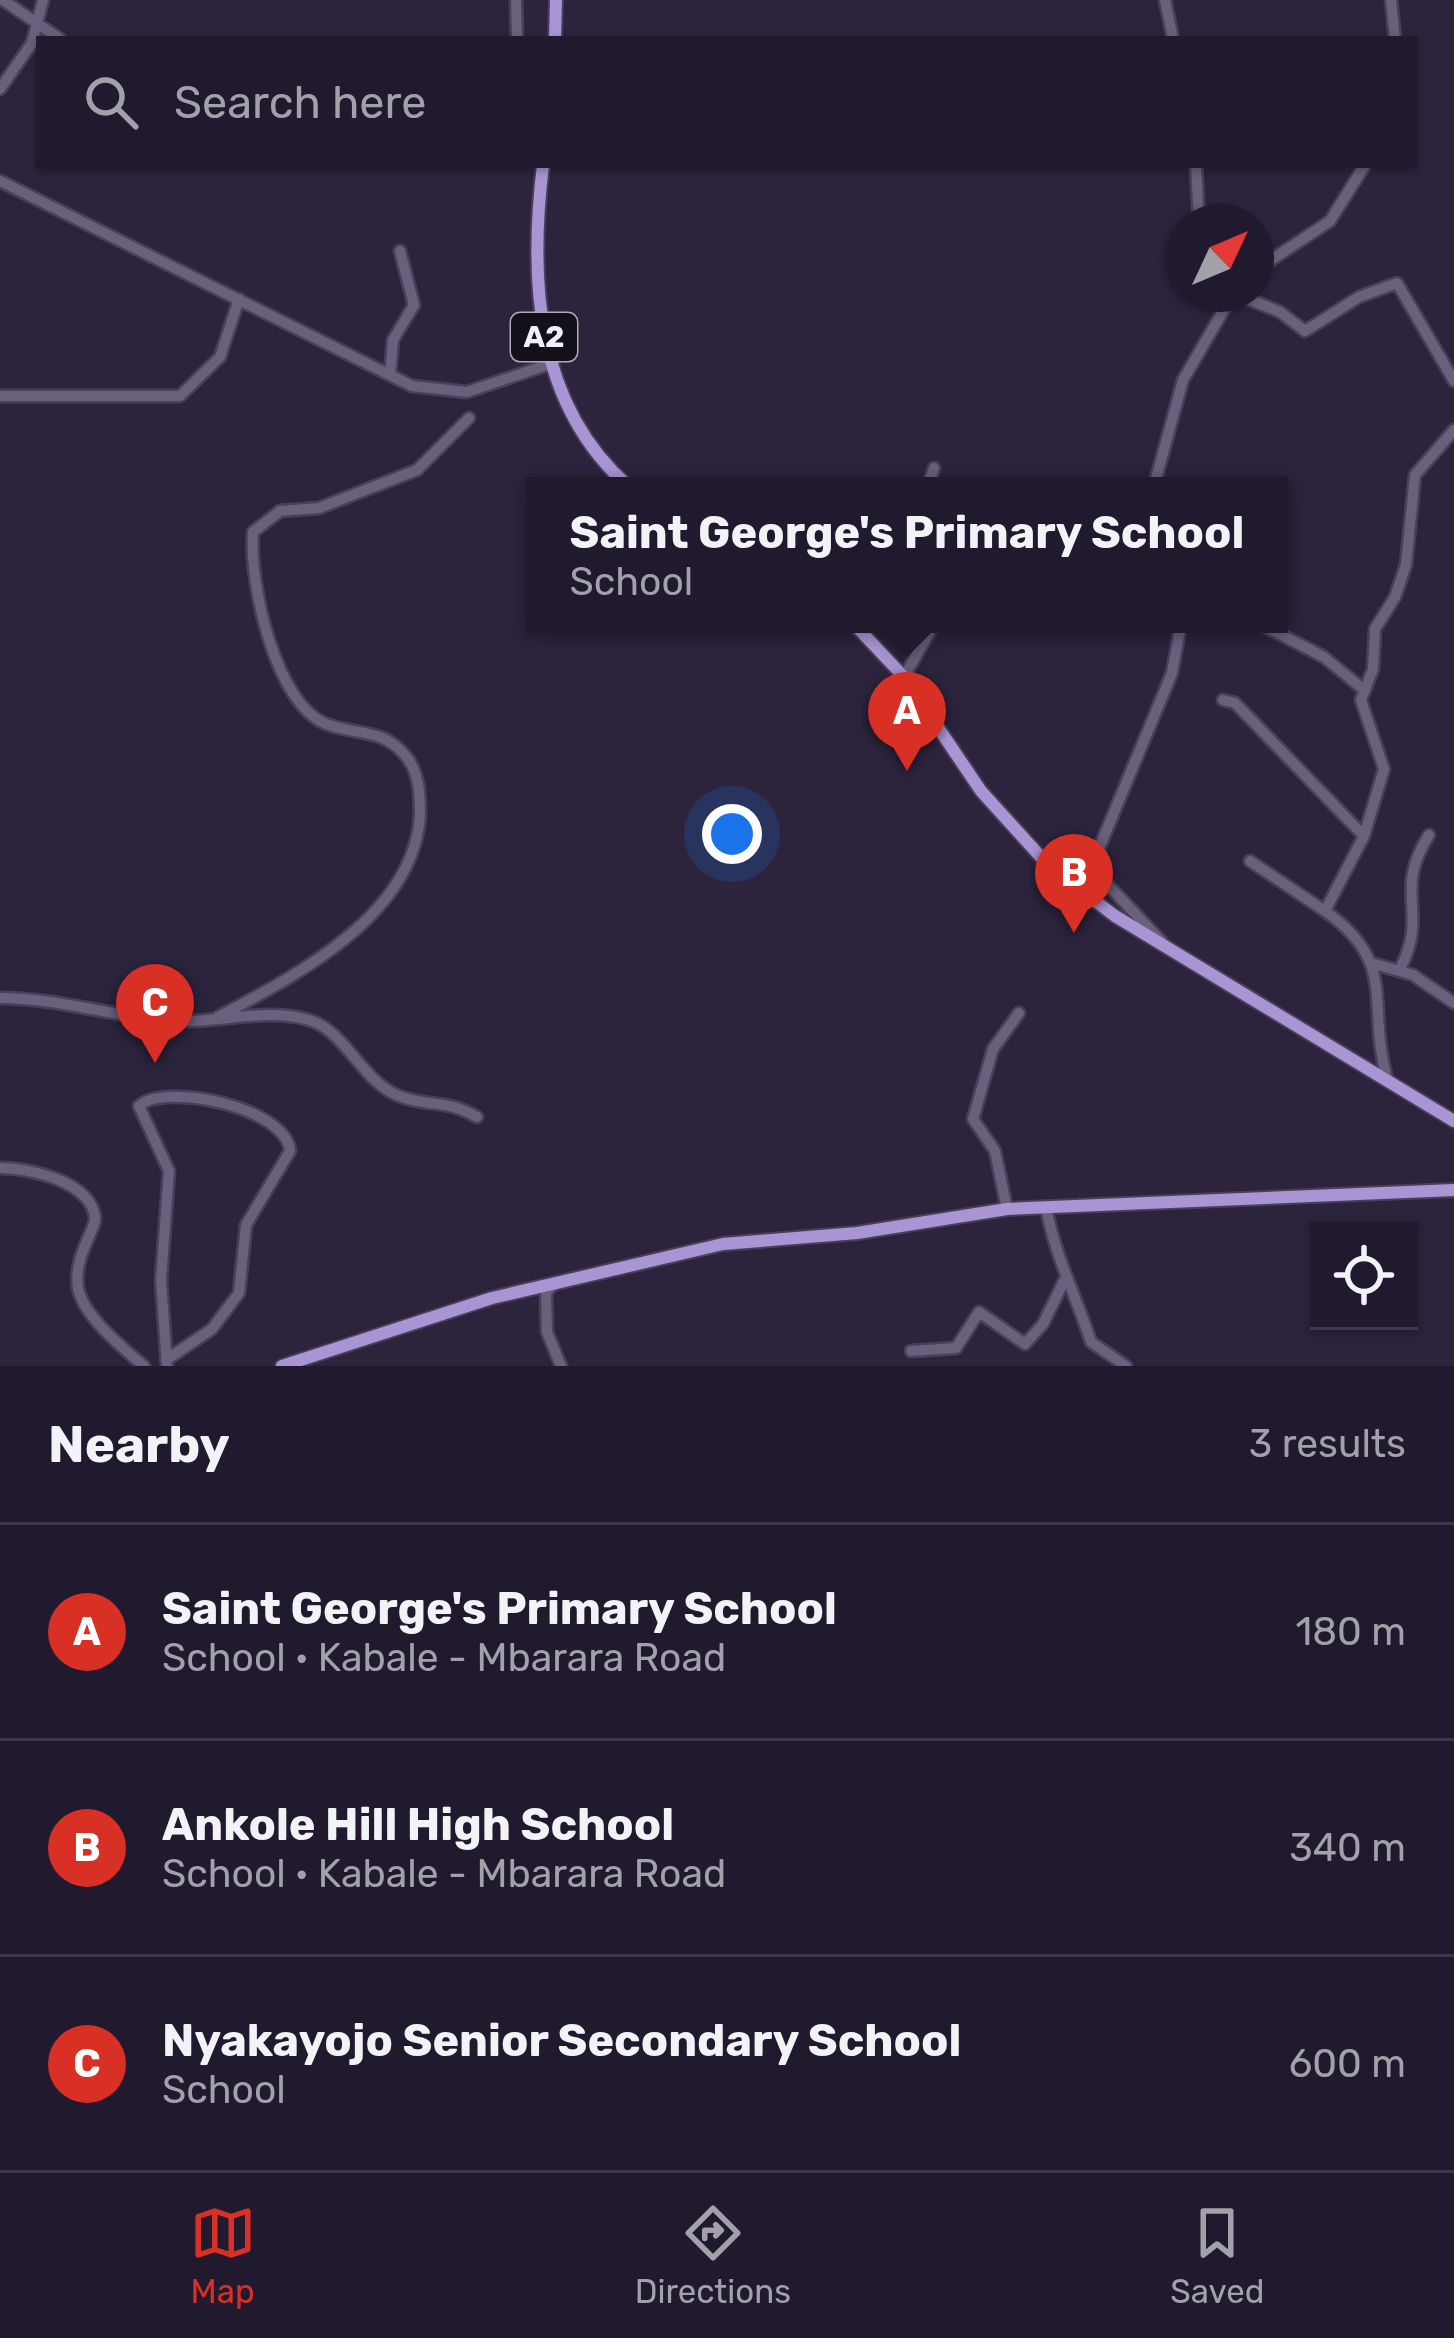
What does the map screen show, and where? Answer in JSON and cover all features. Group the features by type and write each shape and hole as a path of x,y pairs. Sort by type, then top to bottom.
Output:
{"main road":[{"path":"555,36 556,0"},
{"name":"A2","path":"543,168 535,276 553,363 573,416 621,477"},
{"path":"863,633 904,676 1010,826 1083,893 1454,1121"},
{"path":"282,1366 557,1281 723,1244 856,1233 1007,1210 1454,1190"}],"street":[{"path":"3,0 56,36"},
{"path":"0,89 29,49 43,0"},
{"path":"516,0 517,36"},
{"path":"1165,0 1172,36"},
{"path":"1391,0 1395,36"},
{"path":"1196,168 1198,204"},
{"path":"1274,258 1330,221 1363,168"},
{"path":"0,181 412,386 467,392 553,363"},
{"path":"390,375 393,340 414,305 400,250"},
{"path":"1274,310 1305,331 1359,297 1397,283 1454,381"},
{"path":"0,396 180,396 220,356 239,299"},
{"path":"1156,477 1183,380 1221,312"},
{"path":"218,1016 364,925 391,896 419,843 419,786 404,753 384,737 319,720 283,683 255,584 254,532 280,511 319,508 417,470 469,418"},
{"path":"1325,911 1364,836 1384,770 1363,714 1364,690 1373,670 1375,629 1396,597 1406,565 1415,475 1454,430"},
{"path":"931,477 934,468"},
{"path":"904,676 929,633"},
{"path":"1165,945 1108,885 1095,858 1172,674 1180,633"},
{"path":"1277,633 1324,657 1364,690"},
{"path":"1223,700 1240,708 1364,836"},
{"path":"1400,969 1415,934 1408,876 1429,835"},
{"path":"1250,861 1354,934 1375,964 1377,1043 1387,1079"},
{"path":"1375,964 1400,969 1454,1003"},
{"path":"0,998 180,1022 218,1016 307,1019 326,1028 359,1067 399,1096 448,1102 477,1117"},
{"path":"1007,1210 995,1151 973,1119 993,1049 1019,1013"},
{"path":"154,1098 239,1106 283,1131 290,1151 246,1225 239,1293 212,1329 166,1363 161,1280 169,1171 139,1106 154,1098"},
{"path":"0,1168 62,1181 93,1212 95,1224 78,1259 82,1301 145,1366"},
{"path":"1046,1208 1064,1280 1083,1309 1091,1342 1126,1366"},
{"path":"911,1351 956,1348 979,1312 1025,1344 1043,1324 1064,1280"},
{"path":"557,1281 546,1292 545,1322 561,1366"}],"place":[{"name":"Saint George's Primary School","path":"907,771"},
{"name":"Ankole Hill High School","path":"1074,933"},
{"name":"Nyakayojo Senior Secondary School","path":"155,1063"}]}
